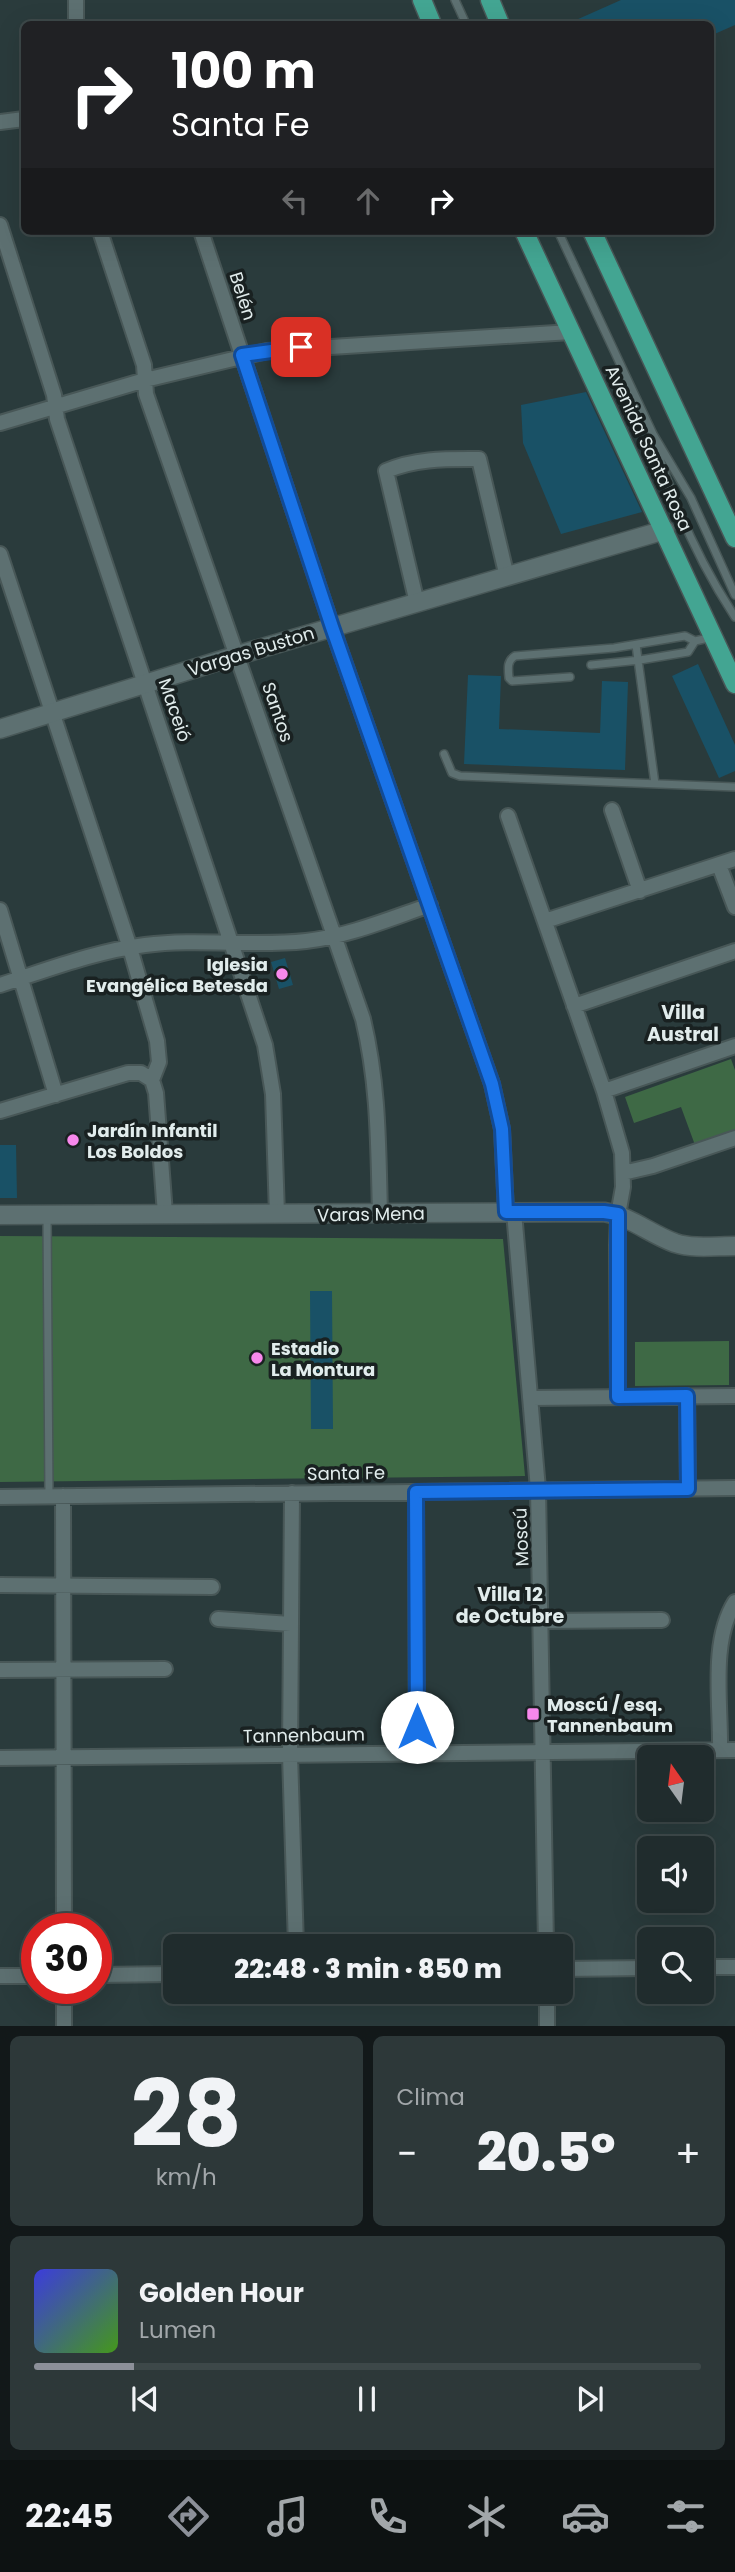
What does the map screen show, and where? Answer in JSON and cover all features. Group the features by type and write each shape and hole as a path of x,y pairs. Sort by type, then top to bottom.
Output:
{"main road":[{"path":"422,0 431,21"},
{"path":"490,0 499,21"},
{"name":"Avenida Santa Rosa","path":"526,235 735,684"},
{"path":"594,235 735,538"}],"street":[{"path":"76,0 76,21"},
{"path":"0,122 21,120"},
{"name":"Maceió","path":"0,225 54,395 57,419 258,1020 270,1071 277,1214"},
{"name":"Santos","path":"101,235 144,365 146,394 363,1018 377,1103 380,1214"},
{"name":"Belén","path":"202,235 332,627 492,1084 502,1129 510,1212"},
{"path":"0,423 145,380 242,355 301,347 571,332"},
{"path":"417,603 387,471 397,466 436,458 479,459 507,576"},
{"name":"Vargas Buston","path":"0,729 238,654 664,530"},
{"path":"0,554 130,948 157,1041 159,1062 152,1080 156,1093 165,1214"},
{"path":"612,810 640,891"},
{"path":"508,816 619,1139 623,1173 617,1245 618,1397"},
{"path":"545,921 735,859"},
{"path":"719,865 735,907"},
{"path":"0,985 130,948 174,943 277,943 336,937 430,905"},
{"path":"0,910 56,1095"},
{"path":"574,1006 735,951"},
{"path":"604,1091 735,1046"},
{"path":"0,1111 128,1073 141,1073 152,1080"},
{"path":"623,1173 653,1166 735,1138"},
{"name":"Moscú","path":"510,1212 537,1398 546,1934"},
{"name":"Varas Mena","path":"0,1215 604,1212 618,1214 678,1244 735,1246"},
{"path":"687,1396 688,1489"},
{"path":"537,1398 735,1396"},
{"name":"Santa Fe","path":"0,1497 735,1488"},
{"path":"416,1492 417,1753"},
{"path":"292,1493 290,1755 296,1934"},
{"path":"56,1496 63,1587 64,1913"},
{"path":"0,1585 212,1587"},
{"path":"728,1750 721,1639 725,1621 735,1602"},
{"path":"218,1619 291,1623"},
{"path":"542,1621 662,1620"},
{"path":"0,1670 165,1669"},
{"name":"Tannenbaum","path":"0,1758 728,1750"},
{"path":"714,1968 735,1967"},
{"path":"573,1969 637,1968"},
{"path":"112,1975 163,1974"},
{"path":"0,1976 21,1976"},
{"path":"64,2004 64,2026"},
{"path":"547,2004 547,2026"}],"lane":[{"path":"455,0 465,21"},
{"path":"560,235 653,434 691,498 735,595"},
{"path":"653,434 665,479 677,509 706,570 735,617"},
{"path":"570,677 512,681 509,678 508,666 510,659 515,656 636,645 685,636 695,641"},
{"path":"591,665 688,652 695,641 713,636"},
{"path":"636,645 656,784"},
{"path":"444,754 452,773 460,776 735,787"},
{"path":"47,1215 56,1496"}],"green space":[{"path":"731,1059 735,1070 735,1131 695,1145 681,1107 634,1123 625,1097"},
{"name":"Estadio La Montura","path":"0,1236 503,1239 525,1476 0,1482"},
{"path":"729,1341 729,1385 635,1386 635,1342"}],"building":[{"path":"621,0 735,0 735,25 714,34 714,21 574,21"},
{"path":"586,392 642,512 561,534 523,443 521,405"},
{"path":"698,664 735,745 735,771 719,778 672,676"},
{"path":"468,675 501,676 499,729 600,733 602,681 628,682 625,770 464,764"},
{"name":"Iglesia Evangélica Betesda","path":"285,958 293,985 279,989 271,962"},
{"path":"0,1145 16,1145 17,1198 0,1198"},
{"path":"310,1291 332,1291 333,1429 311,1429"}],"place":[{"name":"Iglesia Evangélica Betesda","path":"282,974"},
{"name":"Jardín Infantil Los Boldos","path":"73,1140"},
{"name":"Estadio La Montura","path":"257,1358"},
{"name":"Moscú / esq. Tannenbaum","path":"533,1714"}],"district":[{"name":"Villa Austral","path":"683,1023"},
{"name":"Villa 12 de Octubre","path":"510,1605"}],"route":[{"path":"301,347 242,355 332,627 492,1084 502,1129 506,1212 571,1211 618,1214 618,1397 687,1396 688,1489 416,1492 417,1727"}]}
